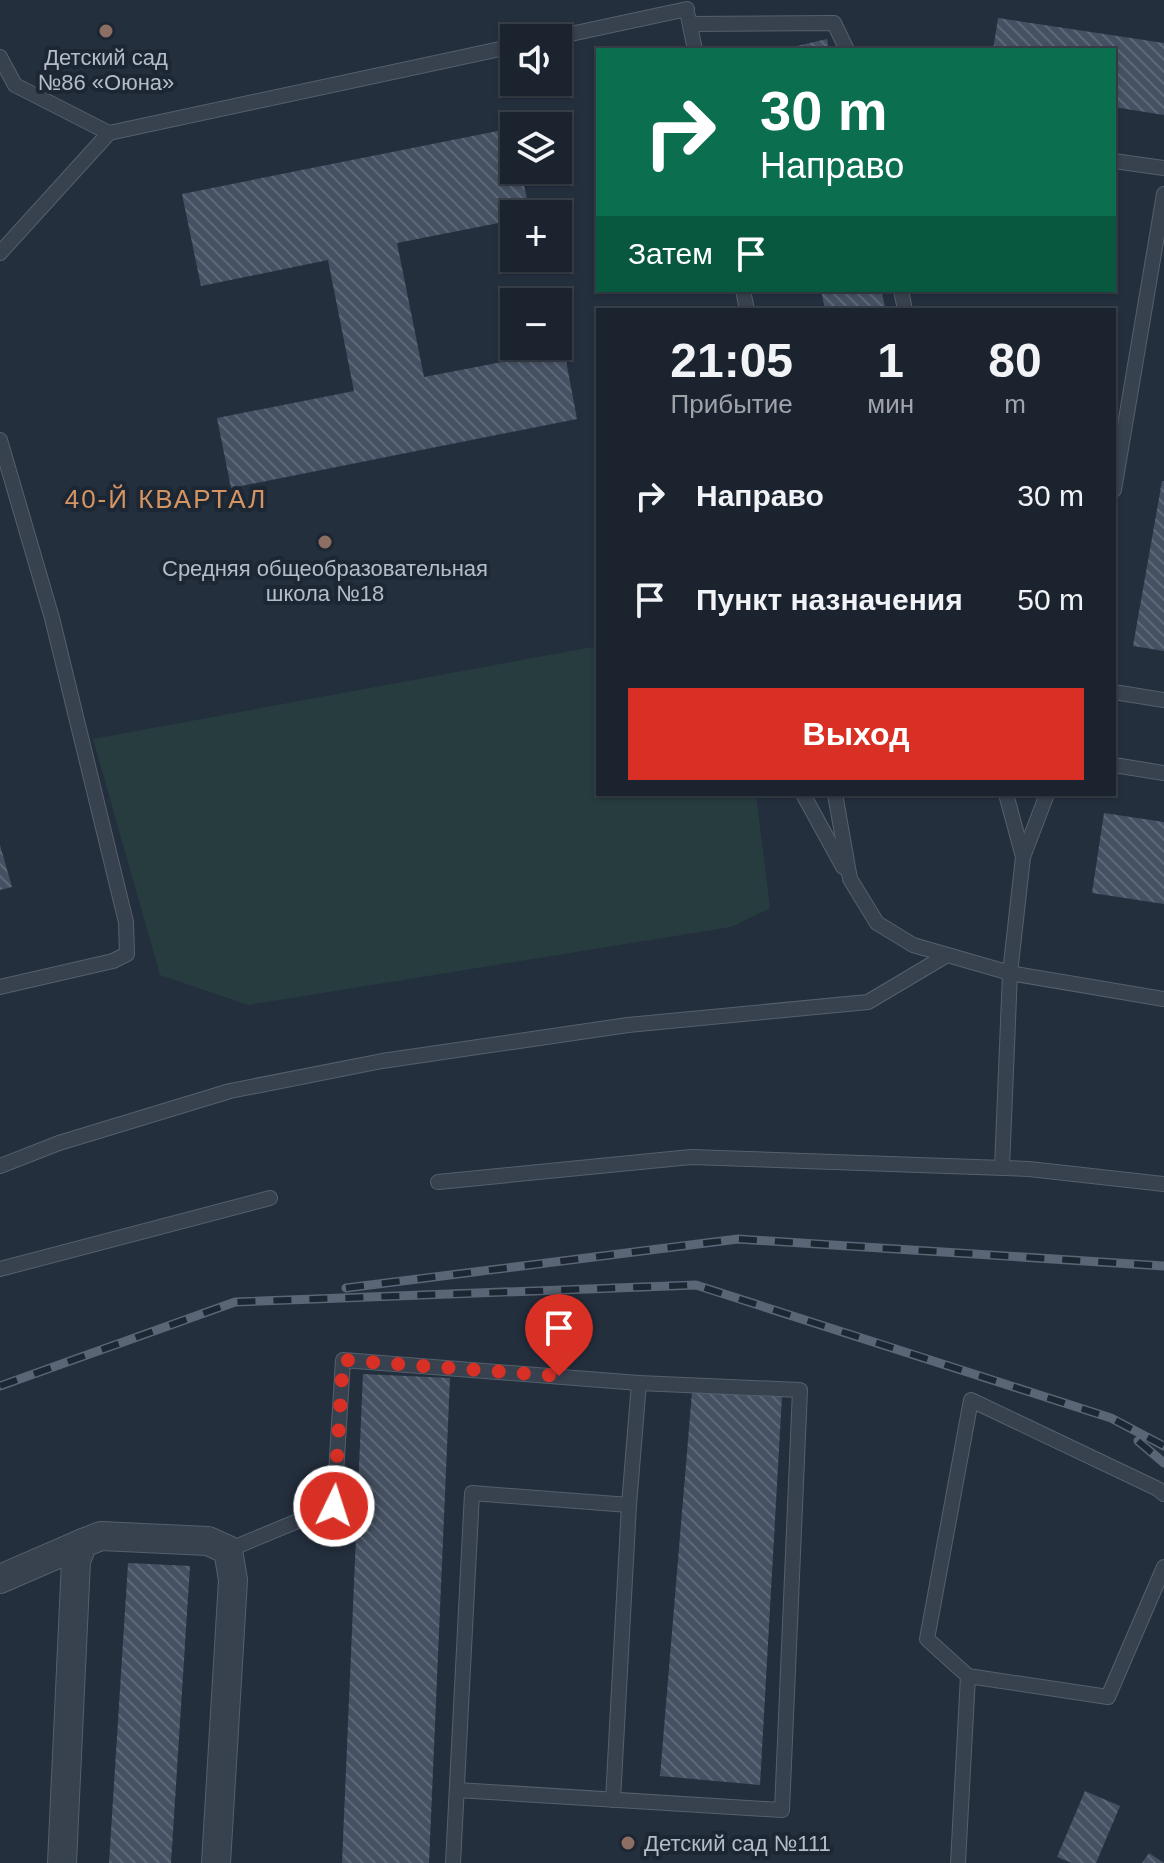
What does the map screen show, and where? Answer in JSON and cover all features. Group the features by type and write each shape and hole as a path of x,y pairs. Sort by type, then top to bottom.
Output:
{"street":[{"path":"0,1579 101,1536 208,1541 228,1550 233,1580 216,1863"},
{"path":"62,1863 76,1561 83,1543"}],"lane":[{"path":"688,11 695,48"},
{"path":"572,34 688,11 834,23 846,48"},
{"path":"0,253 109,133 500,49"},
{"path":"0,57 15,85 109,133"},
{"path":"1116,161 1164,168"},
{"path":"1116,478 1164,194"},
{"path":"0,440 56,633 126,922 127,954 113,961 0,987"},
{"path":"1116,692 1164,700"},
{"path":"1116,765 1164,773"},
{"path":"804,796 877,923 913,945 1010,973 1164,999"},
{"path":"835,796 850,879"},
{"path":"1007,796 1023,857"},
{"path":"1002,1168 1010,973 1023,857 1046,796"},
{"path":"0,1166 59,1143 230,1091 382,1061 628,1025 868,1002 947,955"},
{"path":"438,1182 691,1157 1029,1169 1164,1184"},
{"path":"0,1269 270,1198"},
{"path":"228,1550 334,1506 343,1360 639,1383 800,1390 782,1810 457,1790"},
{"path":"613,1800 639,1383"},
{"path":"1164,1494 971,1400 927,1639 968,1676 1108,1697 1164,1567"},
{"path":"453,1863 472,1493 629,1505"},
{"path":"958,1863 968,1676"}],"green space":[{"path":"596,646 596,796 756,796 770,908 731,927 248,1005 160,975 93,739"}],"building":[{"path":"998,18 1164,43 1164,115 1116,107 1116,48 993,48"},
{"path":"827,39 829,48 788,48"},
{"path":"500,130 500,184 524,184 527,200 500,200 500,223 397,243 424,377 512,360 566,360 577,419 231,488 217,418 354,391 328,260 201,286 182,194"},
{"path":"821,292 882,292 886,308 825,308"},
{"path":"1164,481 1164,651 1133,646"},
{"path":"1104,813 1164,822 1164,904 1092,893"},
{"path":"0,845 12,887 0,890"},
{"path":"363,1374 450,1378 429,1863 342,1863"},
{"path":"692,1392 782,1396 760,1785 660,1776"},
{"path":"128,1563 190,1566 171,1863 109,1863"},
{"path":"1085,1791 1120,1806 1096,1863 1072,1863 1057,1857"},
{"path":"1149,1853 1164,1863 1142,1863"}],"railway":[{"path":"346,1288 738,1239 1164,1266"},
{"path":"0,1386 235,1302 696,1285 1111,1418 1164,1446"},
{"path":"1138,1441 1164,1463"}],"place":[{"name":"Детский сад №86 «Оюна»","path":"106,31"},
{"name":"Средняя общеобразовательная школа №18","path":"325,542"},
{"name":"Детский сад №111","path":"628,1843"}],"district":[{"name":"40-Й КВАРТАЛ","path":"166,499"}],"route":[{"path":"334,1506 343,1360 559,1376"}]}
